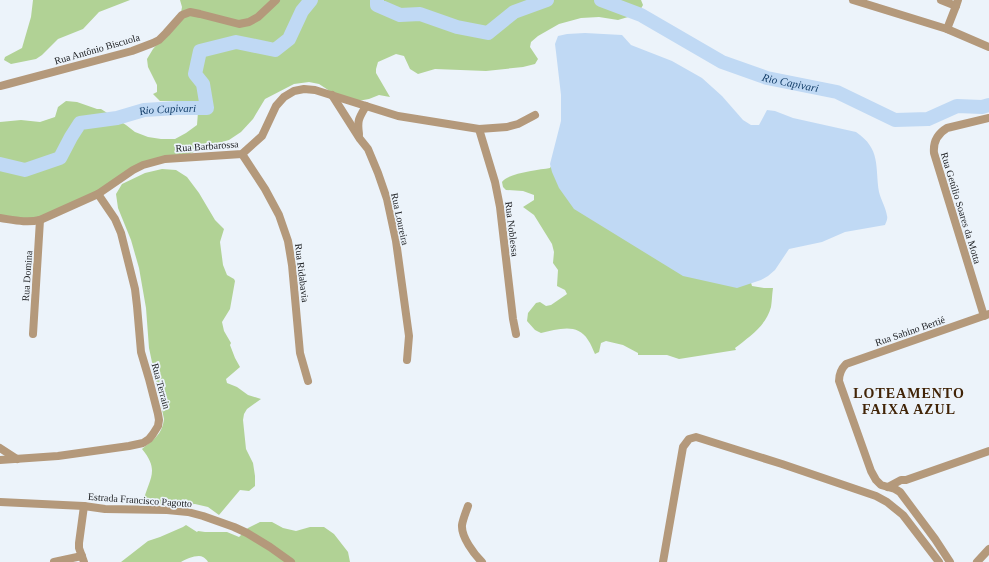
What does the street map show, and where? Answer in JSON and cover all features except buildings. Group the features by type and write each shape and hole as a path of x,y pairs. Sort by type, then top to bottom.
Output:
{"street":[{"name":"Rua Antônio Biscuola","path":"0,86 132,51 153,43 159,40 182,15 190,12 239,24 249,22 258,17 276,0"},
{"path":"853,0 947,29 989,47"},
{"path":"941,0 957,3 947,29"},
{"name":"Rua Barbarossa","path":"0,218 23,222 40,220 98,194 133,170 165,159 242,154 262,136 276,106 284,97 304,89 315,90 398,116 479,129 507,127 518,124 535,115"},
{"name":"Rua Loureira","path":"332,95 368,149 378,173 386,199 396,241 409,336 407,360"},
{"path":"360,139 357,124 366,106"},
{"name":"Rua Getúlio Soares da Motta","path":"986,315 936,161 933,147 938,136 947,128 989,118"},
{"name":"Rua Noblessa","path":"479,129 495,182 500,207 516,334"},
{"name":"Rua Ridabavia","path":"242,154 265,189 279,215 288,241 292,265 300,353 308,381"},
{"name":"Rua Terrain","path":"0,460 58,456 129,446 149,439 153,434 159,420 150,378 141,352 135,289 120,233 115,219 98,194"},
{"name":"Rua Domina","path":"33,334 40,220"},
{"name":"Rua Sabino Bertié","path":"894,489 882,485 876,480 871,471 839,381 840,372 851,363 986,315"},
{"path":"663,562 684,447 689,439 696,437 876,496 887,502 903,515 939,562"},
{"path":"0,448 17,459"},
{"path":"894,489 901,480 906,480 989,451"},
{"path":"894,489 903,484 906,480"},
{"path":"894,489 935,538 950,562"},
{"name":"Estrada Francisco Pagotto","path":"0,502 84,506 105,509 166,510 188,512 234,527 247,533 291,562"},
{"path":"54,562 83,559 79,548 79,543 84,506"},
{"path":"468,506 462,527 466,540 482,562"},
{"path":"977,562 989,549"}],"green space":[{"path":"33,0 130,0 99,12 83,29 58,39 36,59 11,64 4,60 5,57 22,48 31,17"},
{"path":"180,0 641,0 643,5 638,14 618,20 599,17 581,18 559,24 538,36 531,42 530,47 538,59 535,64 523,67 486,71 435,69 418,74 410,69 404,56 396,54 378,62 376,69 376,73 390,97 379,95 369,99 352,102 345,101 319,84 309,82 294,84 265,99 253,119 241,132 229,140 207,146 185,156 156,160 55,216 0,221 0,122 21,120 40,122 55,117 58,107 66,101 77,102 101,109 135,132 148,137 175,139 197,125 198,112 189,104 175,101 160,101 153,94 157,92 157,85 148,67 147,59 153,49 180,18 182,7"},
{"path":"559,152 749,276 752,286 773,288 769,314 761,325 735,348 736,350 679,359 667,355 638,355 638,353 623,345 606,341 601,343 599,352 595,354 588,340 583,334 573,329 560,329 541,333 535,330 527,321 528,313 536,303 540,302 546,306 551,305 567,294 565,290 557,286 558,270 553,263 554,252 552,244 534,215 523,207 534,200 534,195 523,191 506,190 503,187 502,182 510,176 550,168"},
{"path":"162,169 176,170 187,177 199,193 215,220 224,229 220,242 223,265 227,275 235,281 230,309 222,322 224,331 231,343 230,345 240,367 226,379 227,383 237,387 248,395 261,399 247,409 243,420 246,449 253,463 255,486 249,491 240,490 219,515 208,507 195,504 171,506 143,503 152,476 152,470 148,457 142,449 159,433 164,419 149,348 146,308 139,268 131,240 118,208 116,194 122,184 145,173"},
{"path":"260,522 272,522 283,528 296,531 310,527 324,527 334,534 348,552 350,562 208,562 204,557 195,556 181,562 121,562 148,541 186,525 197,532 227,532 239,537 248,528"}],"water":[{"path":"585,33 622,35 631,45 672,61 702,78 722,96 743,120 751,125 759,125 767,110 775,111 793,118 856,132 870,145 873,152 877,166 879,192 886,210 887,220 885,225 845,232 822,242 789,249 775,270 768,276 761,280 737,288 683,276 574,209 559,188 550,164 561,121 561,95 555,44 558,36"}],"waterway":[{"name":"Rio Capivari","path":"0,164 25,170 60,158 80,123 117,118 144,110 207,108 203,84 195,74 200,51 236,42 275,50 289,39 302,11 311,0"},
{"name":"Rio Capivari","path":"377,0 377,5 400,15 420,14 457,27 488,33 514,12 547,0"},
{"name":"Rio Capivari","path":"601,0 641,15 722,62 767,78 837,92 895,120 928,119 957,106 982,107 989,105"}],"district":[{"name":"LOTEAMENTO FAIXA AZUL","path":"909,402"}]}
